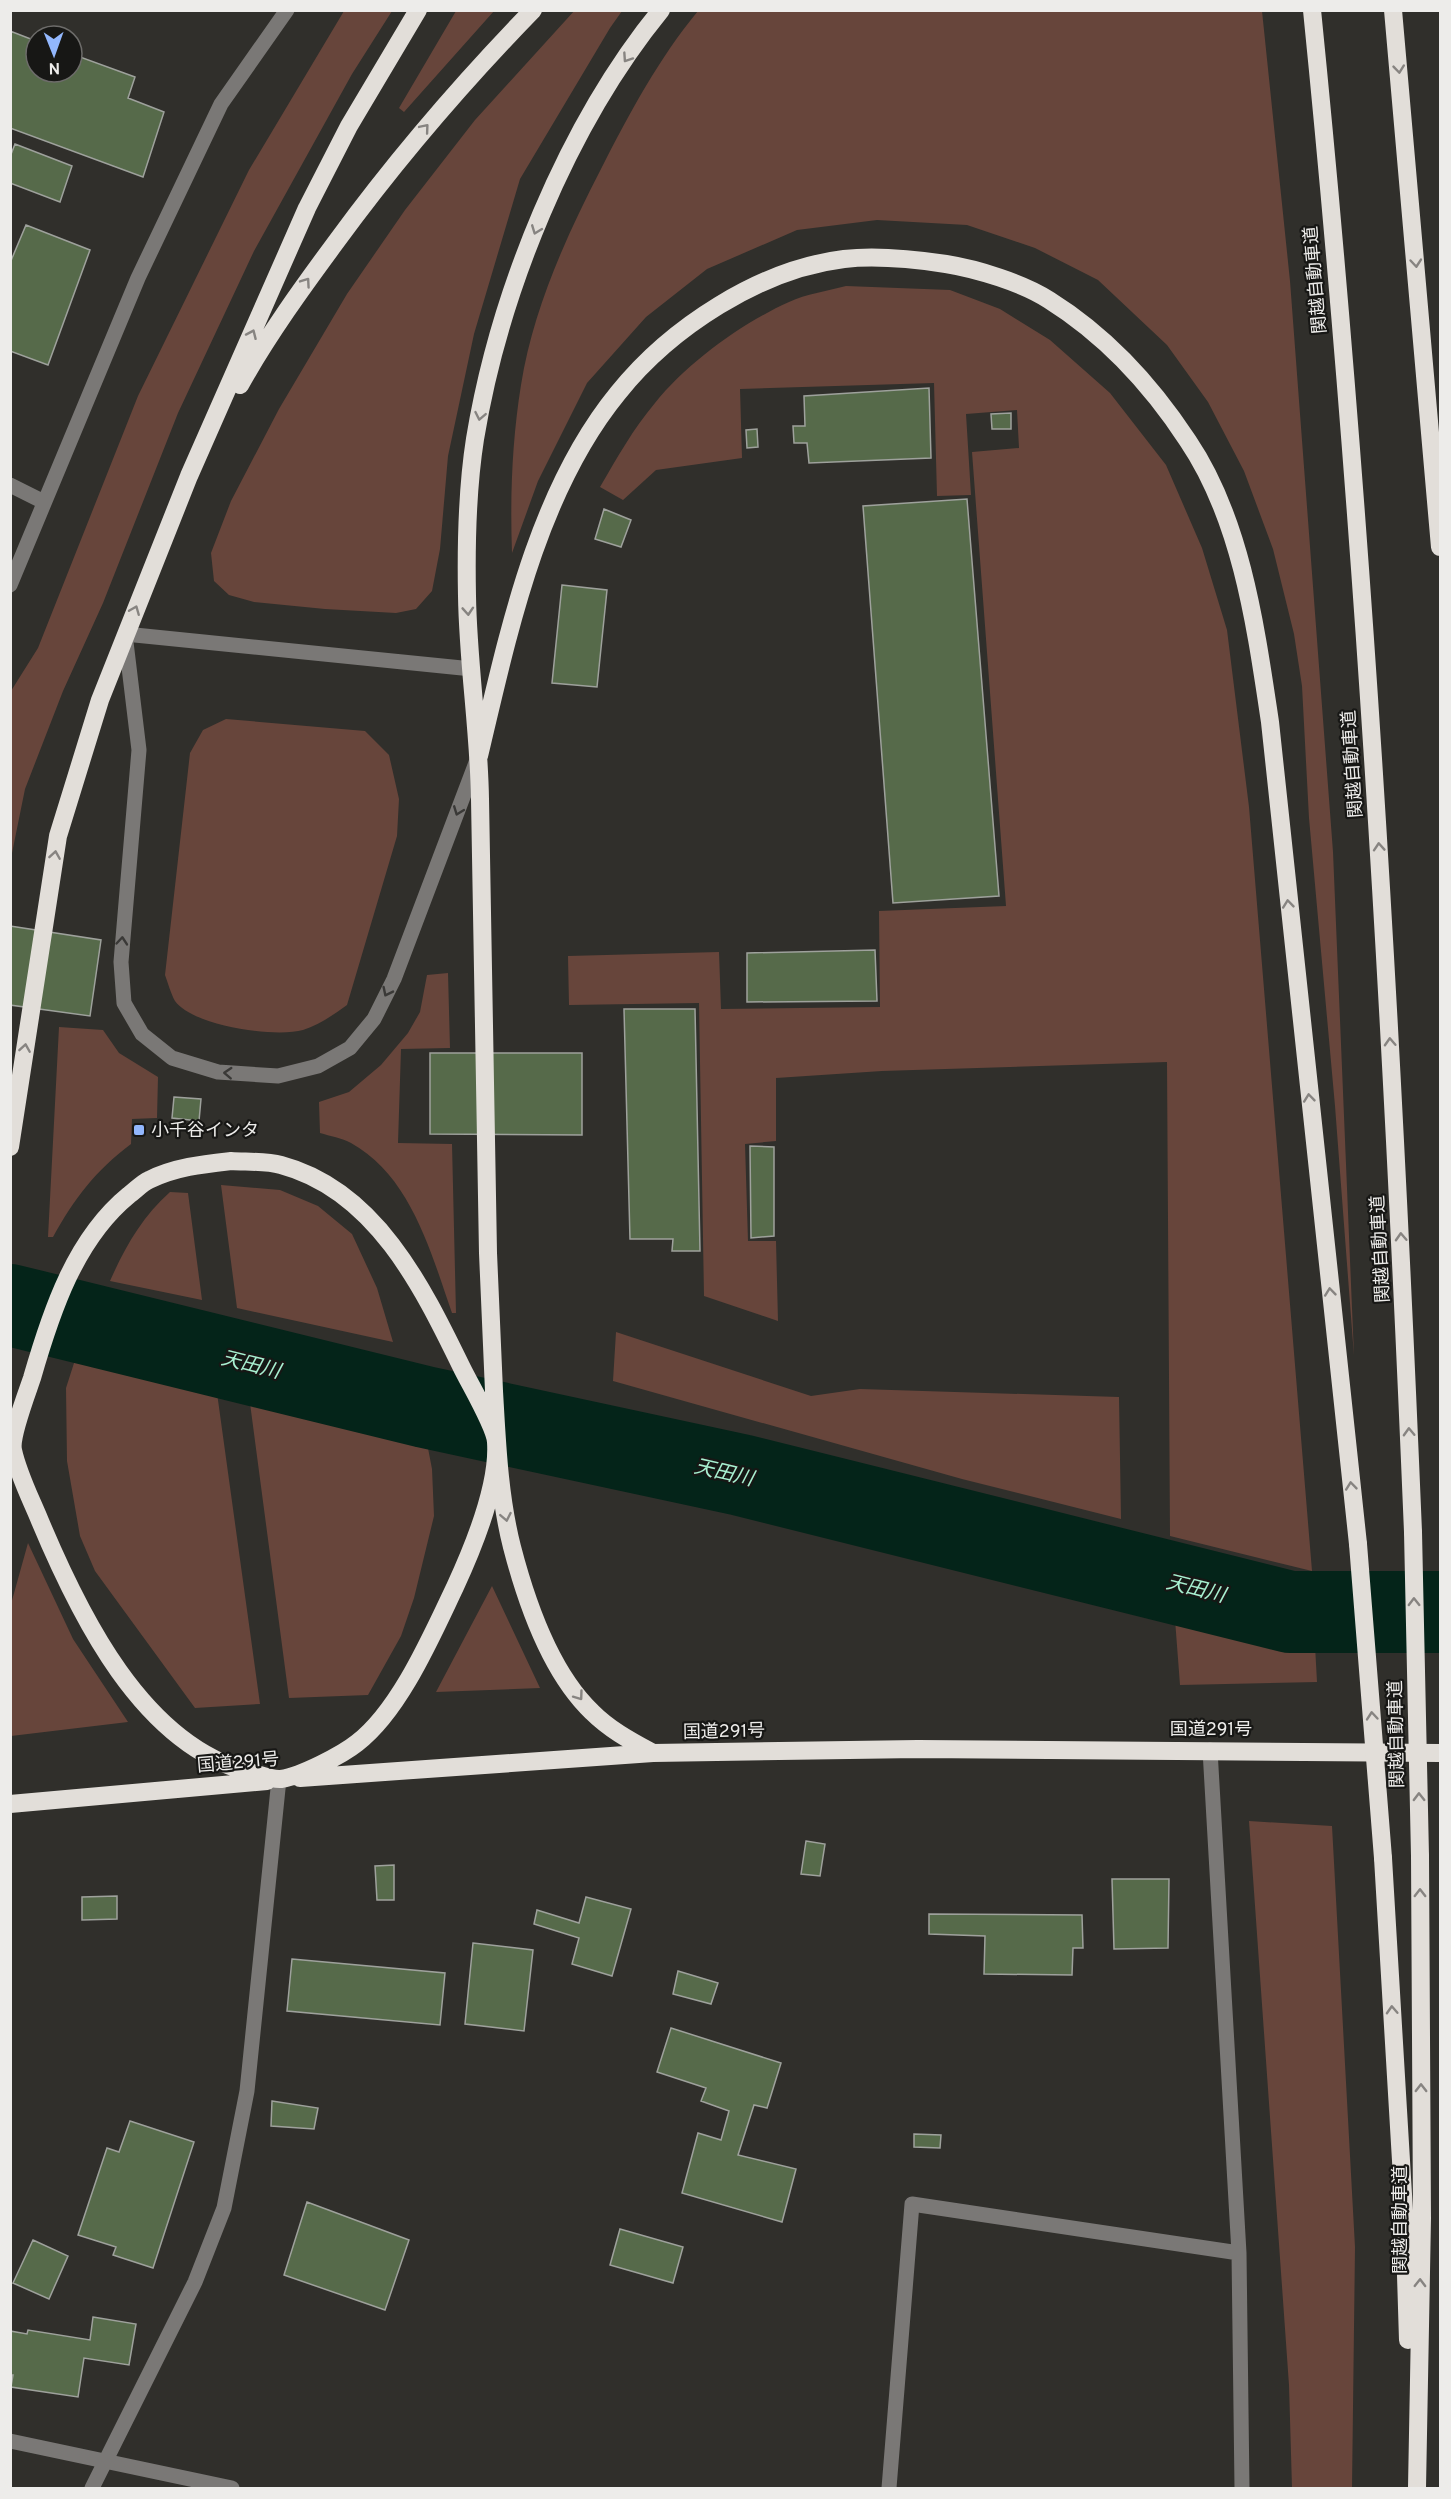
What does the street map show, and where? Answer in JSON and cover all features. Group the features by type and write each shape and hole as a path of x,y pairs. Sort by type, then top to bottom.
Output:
{"highway":[{"path":"10,1147 58,836 99,700 189,476 307,208 397,42 418,10"},
{"path":"189,476 250,367 307,281 375,189 442,108 533,10"},
{"path":"653,1753 616,1733 589,1710 564,1676 544,1638 526,1594 512,1546 502,1493 496,1439 487,1194 479,756 467,598 468,518 475,442 489,371 512,294 538,224 569,154 607,87 661,10"},
{"name":"関越自動車道","path":"1312,10 1353,480 1380,868 1402,1257 1413,1532 1420,1856 1422,2218 1417,2488"},
{"path":"1392,10 1440,547"},
{"path":"479,756 521,591 547,519 580,450 618,393 668,342 723,303 781,274 843,259 908,258 978,269 1047,298 1101,338 1147,385 1190,442 1220,502 1243,568 1259,646 1270,722 1358,1544 1383,1858 1404,2211 1412,2488"},
{"path":"231,1161 279,1164 319,1179 356,1205 388,1241 418,1284 496,1439 492,1479 469,1556 405,1684 383,1717 358,1743 327,1762 279,1779 237,1769 203,1753 148,1707 114,1663 82,1611 56,1560 11,1446 40,1350 64,1288 87,1241 113,1209 147,1180 190,1166 231,1161"},
{"path":"10,1429 10,1456"},
{"name":"国道291号","path":"10,1804 279,1779 653,1753 918,1749 1440,1753"}],"street":[{"path":"10,585 138,278 221,104 287,10"},
{"path":"10,485 44,502"},
{"path":"472,669 125,634 139,750 121,962 124,1003 142,1034 172,1058 218,1072 278,1076 318,1066 350,1048 374,1019 394,979 479,756"},
{"path":"1210,1750 1239,2253 1242,2488"},
{"path":"92,2488 195,2282 224,2208 247,2091 279,1779"},
{"path":"889,2488 912,2204 1239,2253"},
{"path":"10,2442 232,2488"}],"shaded area":[{"path":"575,10 622,11 520,179 474,334 448,456 440,549 432,591 416,609 396,613 254,602 229,595 214,581 211,553 231,501 279,409 347,294 405,210 475,120"},
{"path":"344,11 392,11 352,74 254,251 178,413 103,603 63,691 25,789 11,858 11,691 38,648 138,396 249,170"},
{"path":"456,11 494,11 404,112 399,108"},
{"path":"698,11 1262,11 1290,281 1333,852 1354,1356 1335,1106 1309,818 1302,686 1294,634 1273,549 1244,471 1208,402 1167,345 1098,280 1035,248 967,225 877,220 797,230 707,269 646,317 587,383 538,481 512,553 512,469 518,406 526,357 542,301 575,221 622,128 670,48"},
{"path":"846,286 950,290 1000,309 1050,340 1110,393 1166,465 1202,548 1227,630 1249,807 1312,1571 1170,1536 1167,1062 882,1071 776,1078 776,1141 745,1144 748,1241 776,1241 778,1321 704,1296 699,1003 569,1005 568,956 719,952 721,1009 880,1007 879,911 1006,906 972,452 1019,448 1017,410 966,414 971,495 937,496 934,383 740,389 742,458 656,470 623,500 600,487 647,413 683,373 716,345 753,321 789,302"},
{"path":"226,719 365,731 389,755 399,799 397,836 347,1005 320,1023 303,1030 255,1031 235,1028 199,1017 185,1010 175,1001 165,975 190,753 203,730"},
{"path":"448,973 450,1048 401,1049 398,1143 452,1144 456,1313 452,1313 427,1242 404,1195 372,1157 347,1141 320,1133 319,1102 349,1092 381,1065 408,1033 420,1012 427,975"},
{"path":"59,1027 103,1030 119,1053 158,1077 157,1118 132,1119 131,1144 96,1175 69,1210 53,1237 48,1237"},
{"path":"221,1185 280,1190 318,1206 352,1234 377,1288 393,1342 237,1308"},
{"path":"170,1192 188,1193 202,1300 110,1281 135,1233"},
{"path":"84,1332 213,1364 260,1704 195,1708 95,1571 80,1536 67,1461 66,1388"},
{"path":"616,1332 811,1396 860,1389 1119,1397 1121,1519 962,1479 613,1381"},
{"path":"246,1373 422,1417 432,1469 434,1516 414,1598 401,1636 368,1695 289,1698"},
{"path":"28,1543 73,1639 128,1722 11,1736 11,1604"},
{"path":"492,1586 540,1688 436,1692"},
{"path":"1173,1593 1314,1627 1317,1682 1180,1685"},
{"path":"1249,1821 1332,1826 1355,2247 1352,2488 1292,2488 1289,2385"}],"building":[{"path":"10,31 24,36 24,84 84,84 84,58 135,77 128,98 164,112 143,177 10,128"},
{"path":"15,144 72,166 60,202 10,183 10,157"},
{"path":"26,225 90,250 48,365 10,351 10,263"},
{"path":"929,388 931,458 809,463 807,443 794,443 793,426 805,426 804,396"},
{"path":"1011,413 1011,429 992,429 991,414"},
{"path":"757,429 758,447 747,448 746,430"},
{"path":"967,499 999,896 893,903 863,506"},
{"path":"604,509 631,520 621,547 595,539"},
{"path":"562,585 607,590 597,687 552,683"},
{"path":"10,926 101,940 90,1016 10,1005"},
{"path":"875,950 877,1001 747,1002 747,953"},
{"path":"624,1009 695,1009 700,1251 672,1251 673,1239 630,1239"},
{"path":"430,1053 582,1053 582,1135 430,1134"},
{"path":"174,1097 201,1099 199,1121 172,1118"},
{"path":"750,1146 774,1147 774,1236 751,1238"},
{"path":"806,1841 825,1844 820,1876 801,1874"},
{"path":"394,1865 394,1900 377,1900 375,1866"},
{"path":"1112,1879 1169,1879 1168,1948 1114,1949"},
{"path":"117,1896 117,1919 82,1920 82,1897"},
{"path":"586,1897 631,1909 612,1976 572,1964 579,1938 534,1924 537,1910 579,1923"},
{"path":"929,1914 1082,1915 1083,1948 1073,1948 1072,1975 984,1974 985,1936 929,1934"},
{"path":"473,1943 533,1950 524,2031 465,2024"},
{"path":"292,1959 445,1973 440,2025 287,2011"},
{"path":"678,1971 718,1983 711,2004 673,1994"},
{"path":"671,2028 781,2063 767,2108 754,2105 738,2155 796,2169 782,2222 682,2193 698,2133 721,2140 729,2111 701,2101 706,2088 657,2072"},
{"path":"272,2101 318,2108 314,2129 271,2126"},
{"path":"130,2121 194,2142 153,2268 113,2255 116,2247 78,2235 107,2148 119,2152"},
{"path":"914,2134 941,2135 940,2148 914,2147"},
{"path":"307,2202 409,2240 385,2310 284,2275"},
{"path":"620,2229 683,2247 673,2283 610,2265"},
{"path":"33,2240 68,2256 49,2299 13,2283"},
{"path":"93,2317 136,2324 129,2365 84,2358 78,2397 11,2387 13,2375 10,2375 10,2331 27,2334 28,2330 90,2340"}],"waterway":[{"name":"天田川","path":"10,1305 425,1407 741,1475 1290,1612 1440,1612"}],"place":[{"name":"小千谷インタ","path":"139,1130"}]}
